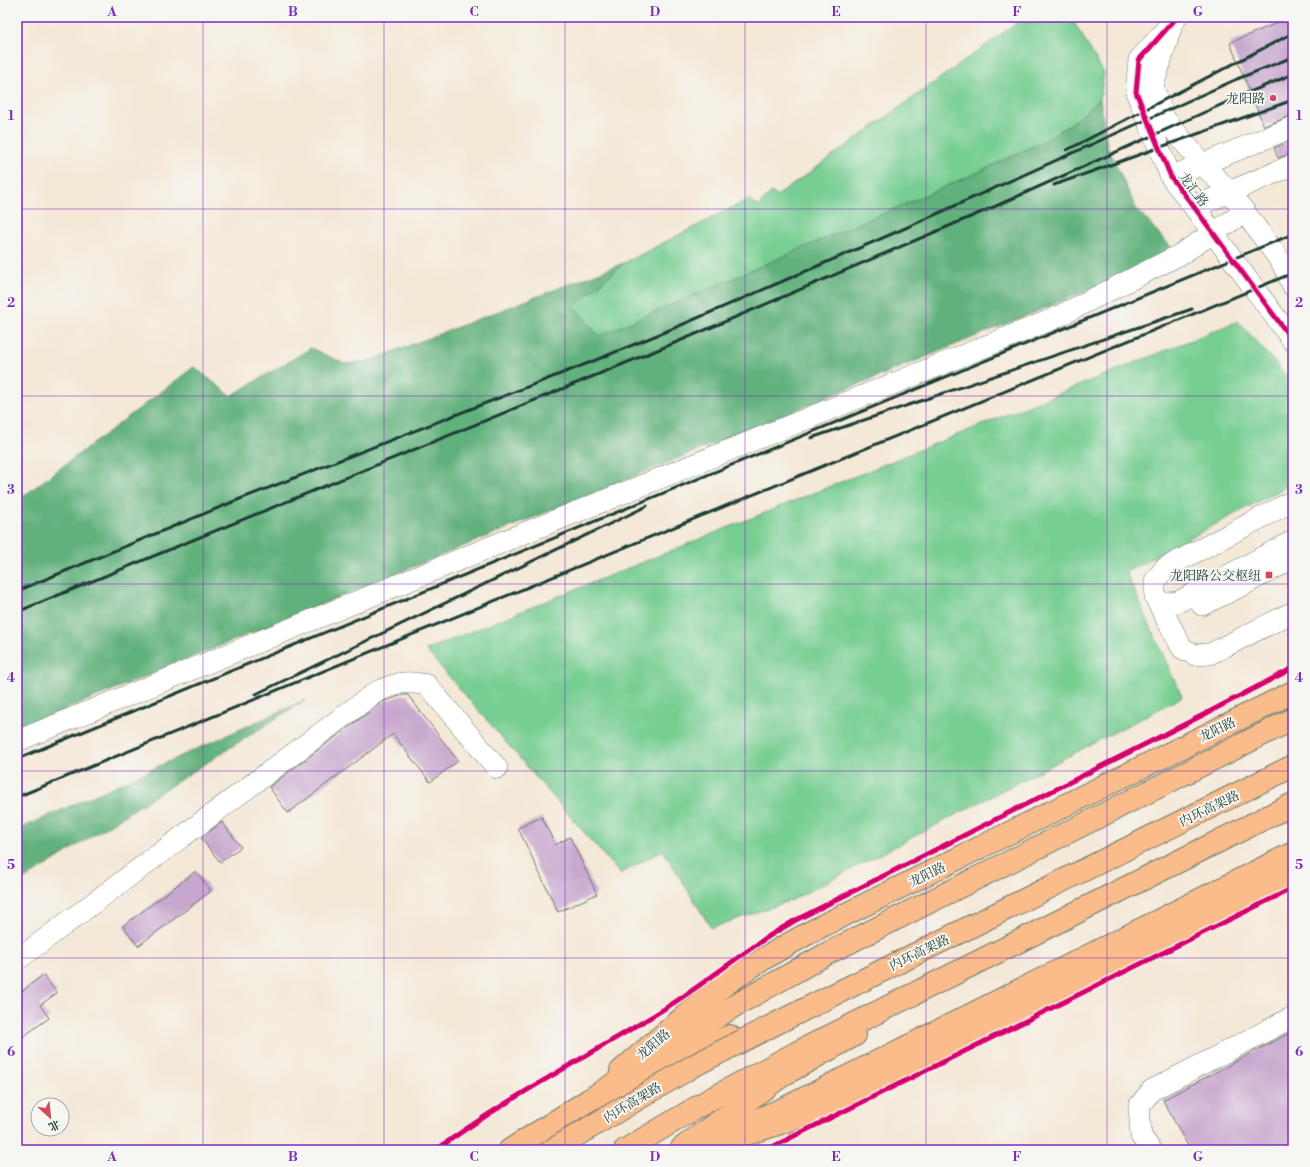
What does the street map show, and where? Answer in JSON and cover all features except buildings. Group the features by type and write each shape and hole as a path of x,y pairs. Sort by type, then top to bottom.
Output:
{"main road":[{"name":"龙阳路","path":"588,1100 677,1022 723,986 784,946 831,921 1293,692"},
{"path":"588,1100 734,1006 830,952 1293,718"},
{"name":"龙阳路","path":"510,1150 588,1100 748,1028 1293,755"},
{"name":"内环高架路","path":"552,1150 693,1066 1293,766"},
{"path":"625,1150 709,1100 796,1053 1293,804"},
{"path":"679,1150 783,1075 841,1042 1293,815"},
{"path":"689,1150 789,1106 1293,853"},
{"path":"698,1150 796,1118 873,1086 1293,876"}],"street":[{"name":"龙汇路","path":"1175,19 1153,86 1164,118 1202,164 1230,192 1282,263 1293,286"},
{"name":"龙汇路","path":"1175,19 1139,60 1136,92 1171,177 1293,341"},
{"path":"1171,177 1293,127"},
{"path":"1194,207 1293,166"},
{"path":"17,741 517,536 1053,319 1181,254 1245,212"},
{"path":"1293,502 1165,568 1155,581 1155,597 1182,648 1196,655 1210,654 1293,612"},
{"path":"1159,604 1178,602 1293,541"},
{"path":"1159,604 1176,612 1190,610 1245,584 1293,558"},
{"path":"17,960 376,692 394,684 411,682 427,685 497,768"},
{"path":"1151,1150 1141,1136 1139,1106 1152,1090 1293,1017"}],"green space":[{"path":"1025,17 1071,17 1104,73 1100,99 1076,120 1047,139 977,173 599,336 574,307 624,263 749,199 758,207 771,192 777,196"},
{"path":"1100,99 1107,145 1136,208 1177,254 17,729 17,501 194,367 231,396 311,348 345,364 369,361 624,263 574,307 599,336 977,173 1047,139 1076,120"},
{"path":"1238,321 1293,383 1293,483 1126,572 1182,697 792,900 711,928 663,850 620,874 426,650"},
{"path":"305,700 17,884 17,830"}],"railway":[{"path":"1067,150 1293,33"},
{"path":"17,591 235,501 672,329 901,230 1237,79 1293,57"},
{"path":"17,612 677,342 996,206 1245,94 1293,74"},
{"path":"1054,185 1293,100"},
{"path":"17,759 1293,234"},
{"path":"17,797 1293,273"},
{"path":"811,438 1192,309"},
{"path":"256,694 647,506"}],"cycle path":[{"path":"1177,17 1139,60 1136,92 1171,177 1293,341"},
{"path":"436,1150 491,1112 676,1002 761,942 794,921 1205,714 1293,668"},
{"path":"766,1150 1293,888"}],"place":[{"name":"龙阳路","path":"1273,98"},
{"name":"龙阳路公交枢纽","path":"1269,575"}]}
